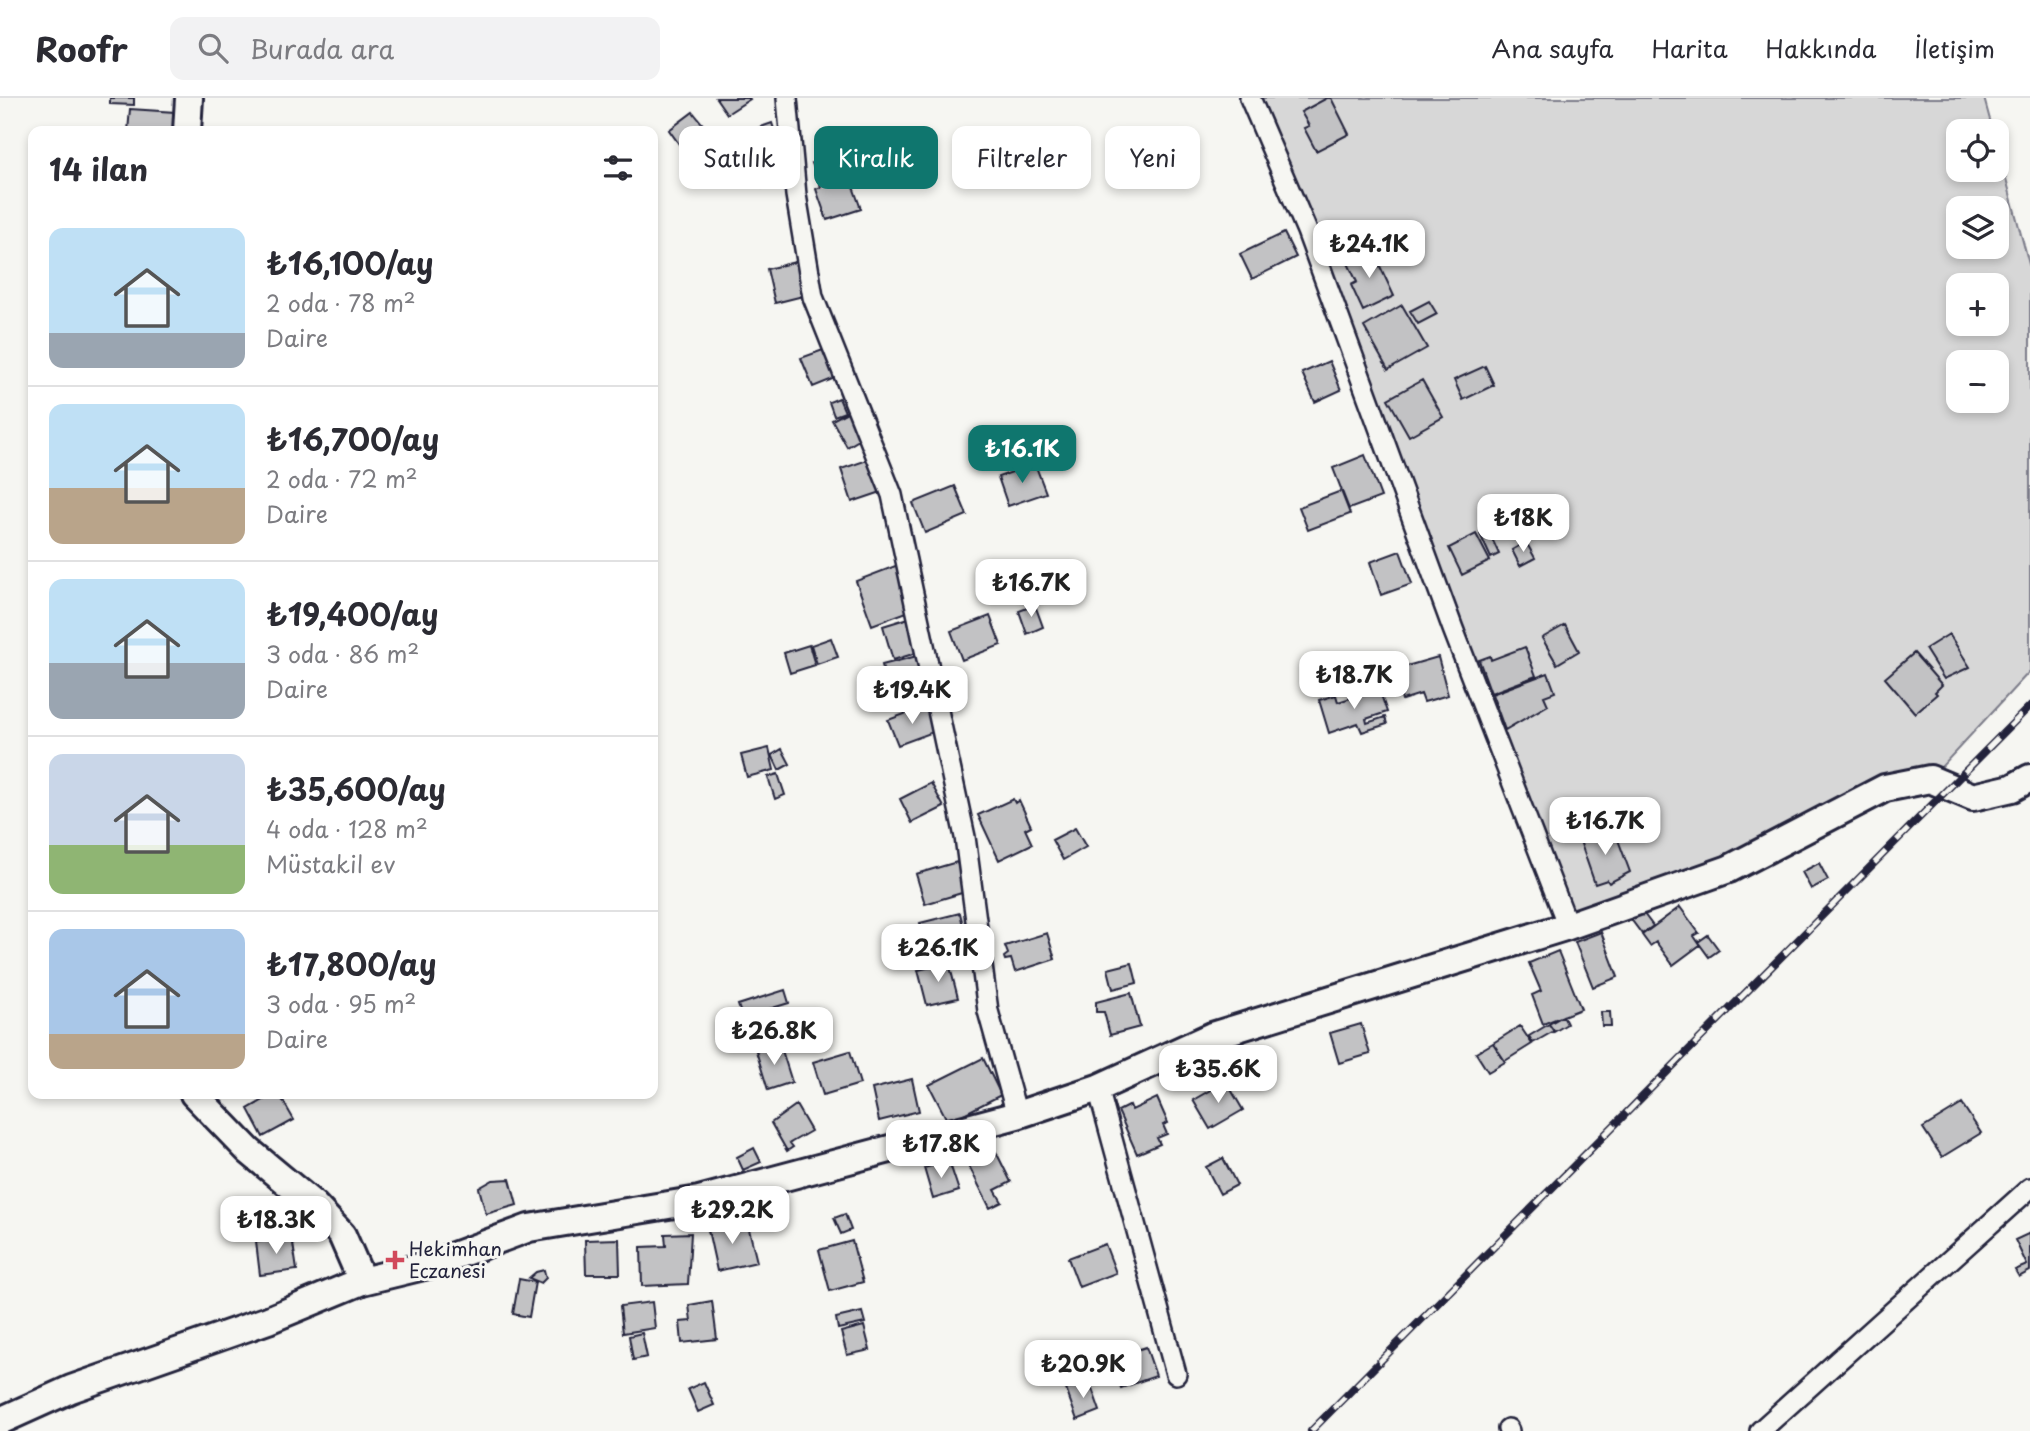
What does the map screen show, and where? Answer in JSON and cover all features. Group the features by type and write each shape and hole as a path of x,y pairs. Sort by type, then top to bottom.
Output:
{"street":[{"path":"187,126 189,98"},
{"path":"787,98 796,195 813,297 892,495 965,837 988,1011 1017,1115"},
{"path":"1250,98 1307,231 1453,629 1568,926"},
{"path":"0,1421 71,1389 268,1320 362,1281 432,1264 529,1228 699,1200 1017,1115 1098,1088 1212,1036 1568,926 1729,869 1885,788 1930,779 1973,797 2012,788 2030,778"},
{"path":"1098,1088 1176,1374"},
{"path":"199,1099 249,1151 314,1205 342,1235 362,1281"},
{"path":"1760,1431 2030,1188"}],"shaded area":[{"path":"1251,98 1984,98 1990,119 1946,119 1946,182 2007,182 2030,268 2030,671 1930,779 1568,926"}],"building":[{"path":"110,98 134,98 134,105 110,104"},
{"path":"716,98 749,98 750,99 727,114"},
{"path":"1331,98 1349,134 1316,151 1304,128 1309,126 1301,112"},
{"path":"130,109 175,112 174,126 128,126"},
{"path":"693,112 704,126 679,126 679,144 669,130"},
{"path":"816,189 854,189 861,209 827,220"},
{"path":"1284,233 1296,257 1252,279 1240,254"},
{"path":"1371,247 1394,296 1363,311 1351,285 1357,282 1346,259"},
{"path":"803,260 811,294 775,303 767,269"},
{"path":"1429,301 1437,314 1418,324 1410,311"},
{"path":"1402,305 1427,348 1388,370 1364,327"},
{"path":"834,346 845,374 813,387 801,358"},
{"path":"1329,361 1341,390 1315,402 1302,373"},
{"path":"1485,366 1494,385 1463,400 1454,380"},
{"path":"1422,380 1443,417 1409,436 1388,399"},
{"path":"839,398 845,412 834,416 829,402"},
{"path":"855,408 869,434 847,447 832,420"},
{"path":"1365,455 1381,497 1349,509 1333,468"},
{"path":"879,456 890,489 852,502 841,469"},
{"path":"1035,464 1046,493 1008,506 998,477"},
{"path":"955,486 967,515 925,533 913,503"},
{"path":"1341,491 1350,514 1308,530 1299,507"},
{"path":"1488,530 1499,554 1491,558 1480,534"},
{"path":"1476,534 1490,561 1462,575 1449,548"},
{"path":"1526,542 1535,558 1520,566 1512,550"},
{"path":"1400,551 1412,584 1381,595 1370,562"},
{"path":"898,565 915,609 872,625 856,581"},
{"path":"1035,605 1043,627 1027,634 1019,611"},
{"path":"990,616 1001,645 962,660 951,631"},
{"path":"912,617 923,651 893,660 883,626"},
{"path":"1565,625 1579,651 1557,664 1542,638"},
{"path":"1949,634 1970,667 1944,679 1925,649"},
{"path":"831,638 838,657 817,664 811,645"},
{"path":"809,645 815,665 790,673 784,653"},
{"path":"1525,647 1536,676 1491,693 1479,660 1490,656 1491,660"},
{"path":"1914,653 1942,685 1935,692 1937,694 1915,713 1885,678"},
{"path":"921,655 931,695 892,705 882,665"},
{"path":"1438,657 1448,695 1424,702 1421,694 1402,700 1393,670"},
{"path":"1371,658 1375,668 1363,674 1358,664"},
{"path":"1548,673 1555,692 1544,696 1548,705 1505,730 1492,694"},
{"path":"1379,689 1387,712 1366,719 1367,723 1385,717 1387,724 1362,732 1358,723 1329,733 1319,700 1336,695 1338,702"},
{"path":"926,706 936,731 898,745 888,720"},
{"path":"769,748 774,770 747,777 741,755"},
{"path":"782,749 790,764 779,770 772,755"},
{"path":"778,774 785,795 775,799 768,777"},
{"path":"931,783 944,807 912,823 900,799"},
{"path":"1013,799 1015,803 1019,800 1031,826 1025,829 1032,844 999,860 978,815"},
{"path":"1075,828 1086,847 1063,860 1052,840"},
{"path":"1614,829 1630,872 1609,883 1607,880 1595,884 1580,841"},
{"path":"957,862 965,892 925,904 916,874"},
{"path":"1819,863 1828,880 1811,889 1802,872"},
{"path":"1680,907 1699,933 1694,936 1700,945 1673,965 1656,942 1650,946 1642,935"},
{"path":"1641,910 1653,926 1642,934 1630,918"},
{"path":"960,913 967,942 937,949 933,933 923,936 920,923"},
{"path":"1601,932 1618,977 1593,987 1575,942"},
{"path":"1047,933 1055,959 1015,972 1011,959 1005,960 1004,957 1008,954 1005,946"},
{"path":"1708,935 1719,950 1709,957 1698,942"},
{"path":"1558,951 1581,1009 1543,1024 1532,995 1541,991 1529,963"},
{"path":"949,963 958,998 927,1005 918,970"},
{"path":"1132,963 1137,983 1113,989 1108,969"},
{"path":"785,990 789,1003 742,1017 738,1005"},
{"path":"1131,993 1140,1027 1110,1035 1104,1012 1096,1012 1096,1002"},
{"path":"1601,1012 1610,1012 1611,1026 1602,1026"},
{"path":"1563,1016 1567,1024 1554,1032 1549,1024"},
{"path":"772,1017 779,1040 751,1048 744,1026"},
{"path":"1361,1024 1370,1054 1339,1063 1330,1033"},
{"path":"1549,1024 1554,1031 1533,1043 1529,1036"},
{"path":"1520,1026 1532,1044 1505,1061 1493,1043"},
{"path":"1493,1043 1505,1062 1488,1072 1476,1053"},
{"path":"780,1044 792,1082 768,1090 756,1051"},
{"path":"850,1051 860,1084 823,1095 813,1062"},
{"path":"983,1058 1001,1095 948,1122 929,1085"},
{"path":"912,1079 919,1111 879,1121 872,1089"},
{"path":"1226,1081 1243,1110 1210,1129 1193,1100"},
{"path":"1157,1098 1168,1123 1163,1125 1167,1134 1157,1138 1160,1144 1137,1154 1118,1111 1130,1105 1132,1110"},
{"path":"265,1099 282,1099 294,1120 263,1137 248,1109"},
{"path":"1962,1104 1981,1133 1942,1157 1923,1128"},
{"path":"796,1105 811,1131 790,1143 793,1147 787,1151 771,1123"},
{"path":"754,1148 761,1162 743,1170 737,1157"},
{"path":"996,1152 1011,1182 995,1190 1002,1202 990,1208 969,1166"},
{"path":"1223,1158 1237,1185 1220,1194 1206,1167"},
{"path":"949,1161 959,1191 933,1199 924,1168"},
{"path":"510,1179 517,1205 486,1214 479,1188 493,1180"},
{"path":"291,1210 318,1225 310,1240 283,1225"},
{"path":"845,1214 851,1230 841,1234 834,1218"},
{"path":"747,1221 757,1262 717,1271 708,1230"},
{"path":"691,1233 688,1284 642,1286 641,1247 666,1246 665,1234"},
{"path":"2030,1233 2030,1271 2019,1277 2015,1270 2027,1265 2015,1240"},
{"path":"292,1237 297,1270 260,1275 256,1242"},
{"path":"619,1239 620,1274 586,1274 585,1240"},
{"path":"852,1241 863,1282 830,1291 819,1250"},
{"path":"1105,1244 1116,1273 1079,1287 1068,1258"},
{"path":"544,1270 546,1278 541,1283 529,1278 536,1272"},
{"path":"519,1279 535,1282 529,1317 513,1314"},
{"path":"712,1301 717,1339 682,1343 680,1322 691,1321 689,1305"},
{"path":"652,1302 655,1328 623,1333 620,1306"},
{"path":"862,1312 865,1323 838,1329 836,1318"},
{"path":"864,1326 870,1350 847,1355 841,1332"},
{"path":"642,1333 647,1357 633,1360 629,1336"},
{"path":"1146,1347 1156,1376 1121,1388 1116,1373 1123,1371 1118,1356"},
{"path":"1089,1380 1100,1411 1077,1420 1066,1389"},
{"path":"704,1382 714,1405 698,1412 688,1389"}],"railway":[{"path":"1311,1431 2030,706"}],"place":[{"name":"Hekimhan Eczanesi","path":"395,1260"}]}
